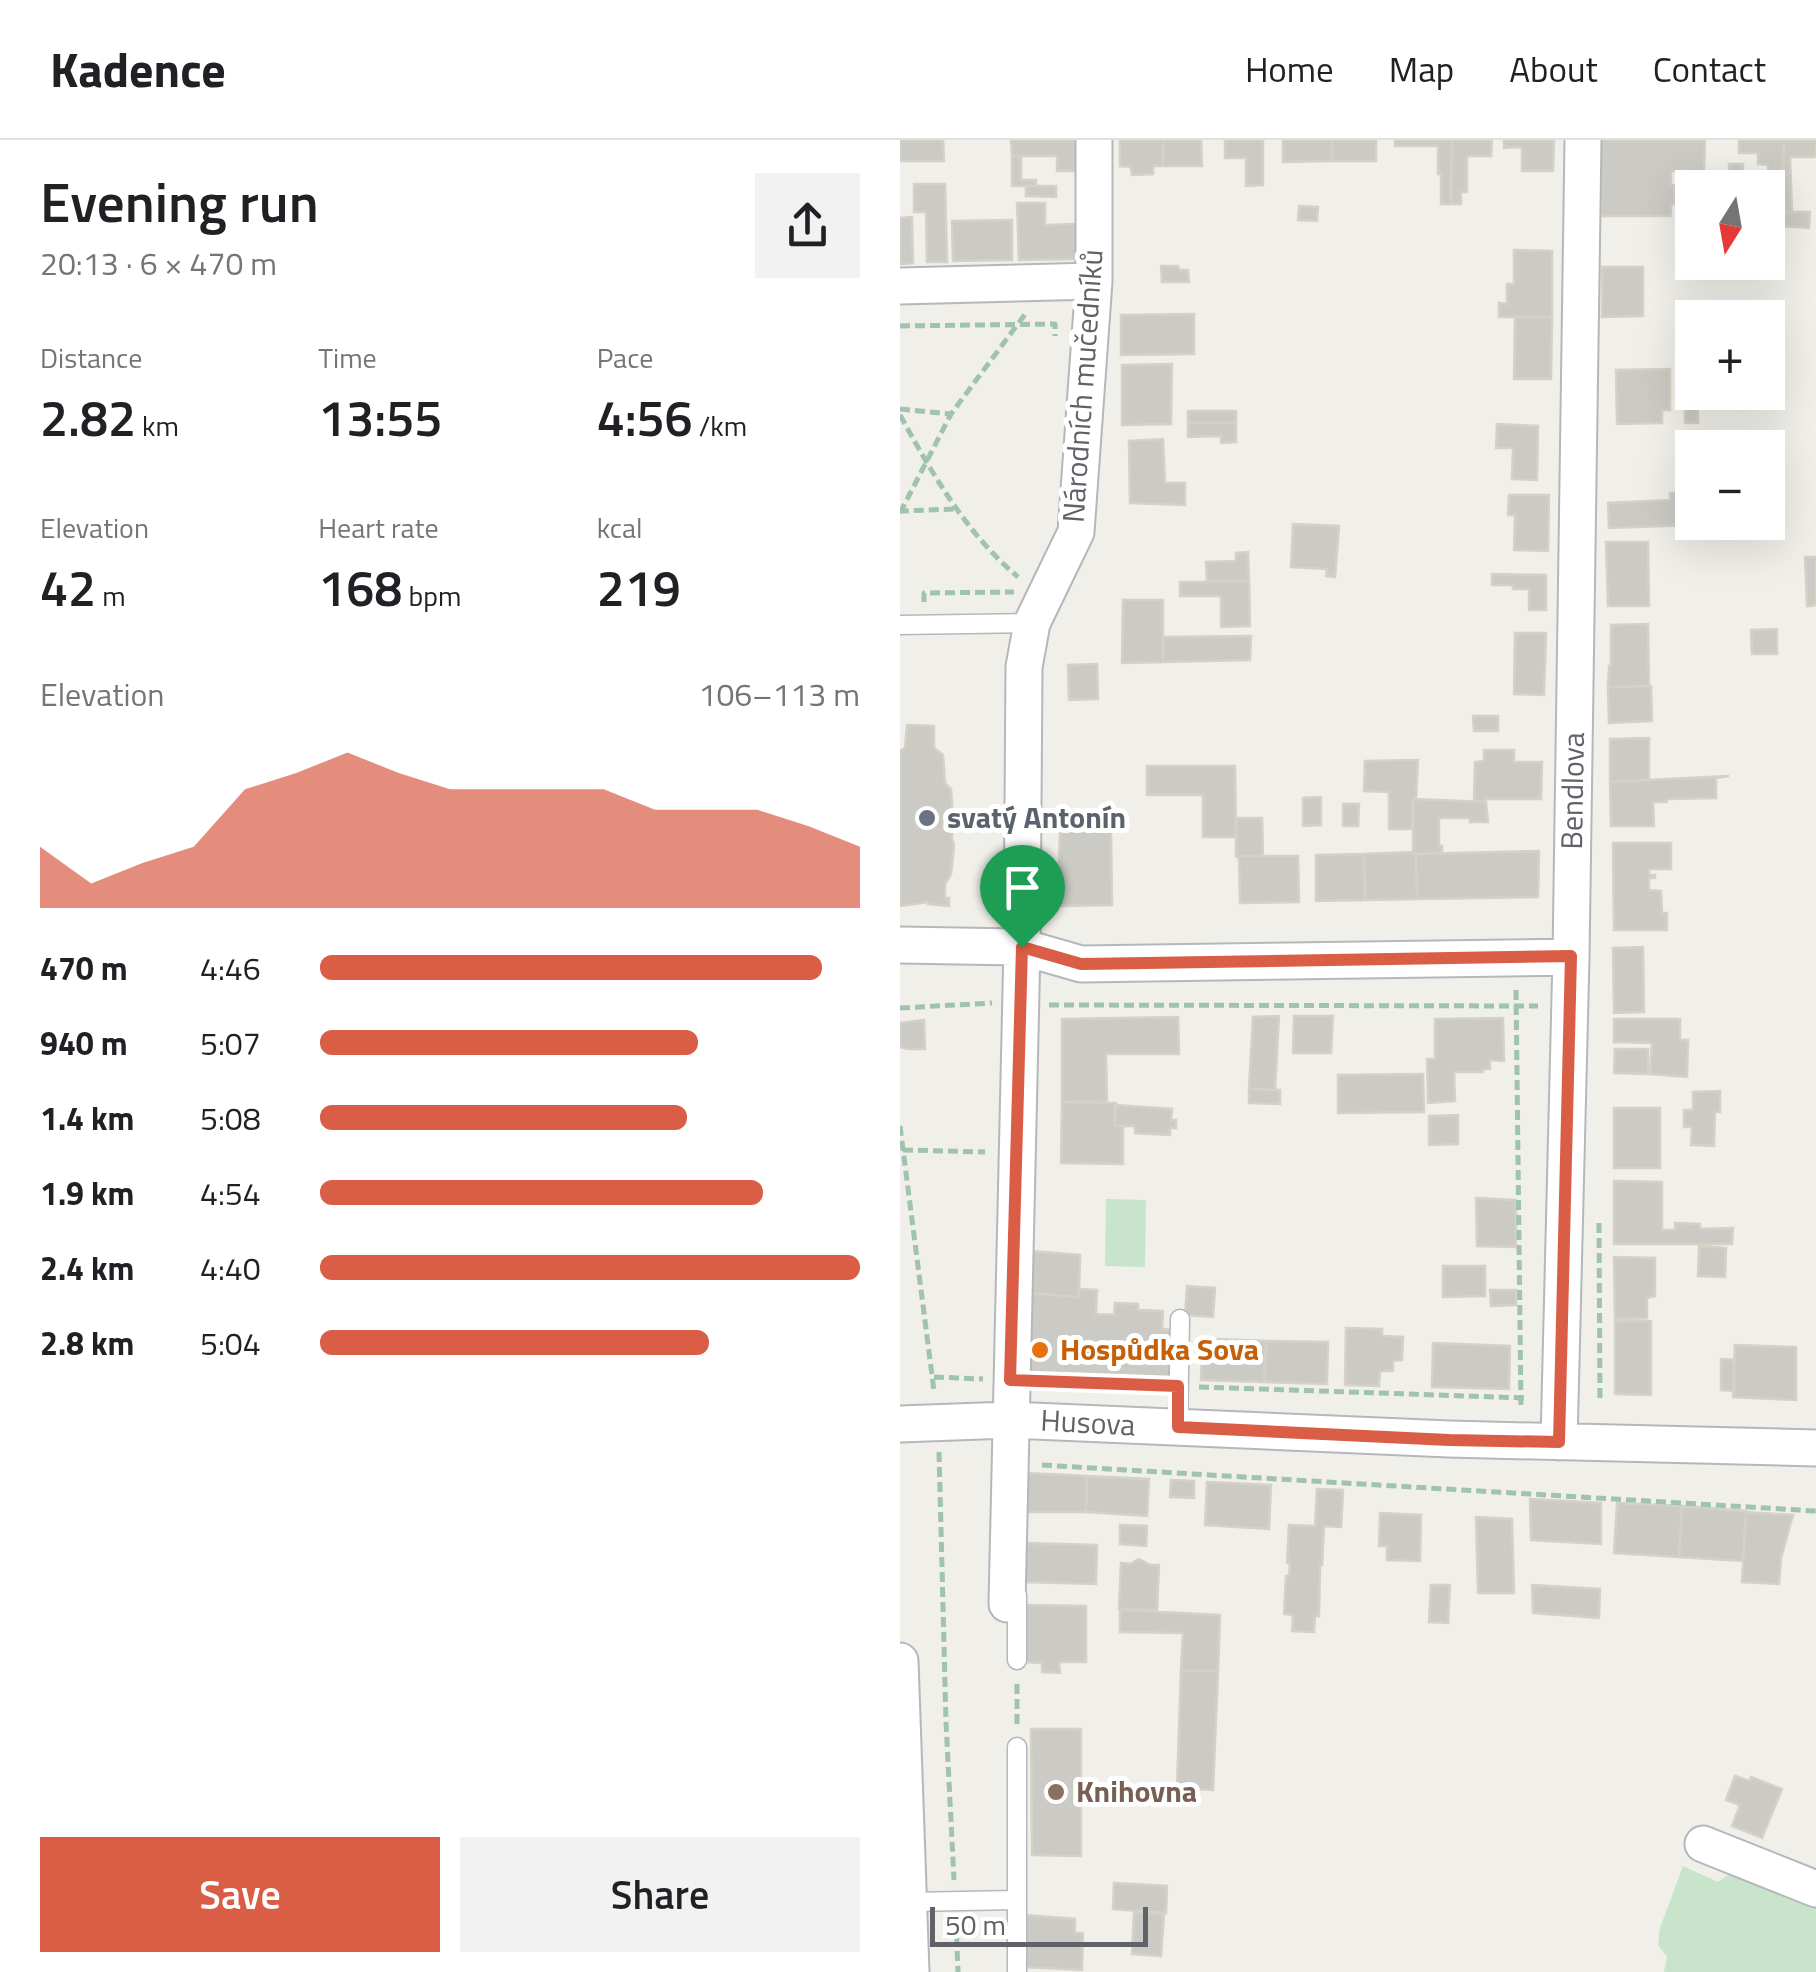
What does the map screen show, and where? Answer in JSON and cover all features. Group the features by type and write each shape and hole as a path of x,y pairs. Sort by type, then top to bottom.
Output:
{"street":[{"name":"Národních mučedníků","path":"1007,1604 1015,1420 1010,1380 1016,1152 1028,1004 1022,947 1024,666 1038,604 1076,532 1094,281 1094,140"},
{"name":"Bendlova","path":"1559,1442 1571,956 1583,140"},
{"path":"900,286 1094,281"},
{"path":"900,945 1022,947 1081,964 1571,956"},
{"name":"Husova","path":"900,1424 1015,1420 1522,1441 1816,1448"},
{"path":"900,1661 911,1972"},
{"path":"1703,1844 1816,1889"}],"lane":[{"path":"900,626 1038,604"},
{"path":"1178,1427 1180,1319"},
{"path":"1015,1420 1020,1464 1017,1660"},
{"path":"1017,1747 1017,1972"},
{"path":"909,1902 1016,1900"}],"path":[{"path":"955,510 900,511 951,414 1036,301 1036,283"},
{"path":"900,326 1056,324 1055,344"},
{"path":"951,414 900,412 955,510 1038,604"},
{"path":"912,602 925,602 924,593 1038,604"},
{"path":"1516,957 1522,1441"},
{"path":"900,1008 1028,1004 1570,1006"},
{"path":"900,1126 938,1423 958,1972"},
{"path":"903,1150 1016,1152"},
{"path":"933,1377 1560,1398"},
{"path":"1020,1464 1816,1511"},
{"path":"1017,1660 1017,1747"}],"green space":[{"path":"1106,1199 1146,1200 1145,1267 1105,1266"},
{"path":"1683,1866 1718,1882 1731,1873 1816,1908 1816,1972 1664,1972 1667,1957 1658,1945 1660,1928"}],"building":[{"path":"900,140 943,140 944,161 900,161"},
{"path":"1011,140 1080,140 1081,171 1057,171 1057,156 1012,156"},
{"path":"1120,140 1163,140 1163,166 1153,166 1153,174 1132,175 1131,167 1120,166"},
{"path":"1163,140 1201,140 1202,166 1163,166"},
{"path":"1225,140 1263,140 1263,185 1246,186 1246,158 1225,158"},
{"path":"1283,140 1332,140 1332,161 1283,162"},
{"path":"1332,140 1376,140 1376,161 1332,161"},
{"path":"1395,140 1452,140 1451,204 1441,204 1438,146 1395,146"},
{"path":"1452,140 1492,140 1491,156 1467,156 1467,192 1461,192 1461,204 1451,204"},
{"path":"1504,140 1554,140 1553,171 1522,171 1522,147 1504,148"},
{"path":"1601,140 1705,140 1704,170 1671,171 1675,204 1671,204 1671,216 1601,216"},
{"path":"1739,140 1784,140 1783,170 1768,170 1768,165 1758,164 1758,153 1739,153"},
{"path":"1784,140 1816,140 1816,157 1790,157 1792,212 1785,212"},
{"path":"1021,156 1021,180 1036,180 1036,186 1012,186 1012,157"},
{"path":"1729,164 1743,164 1743,170 1729,170"},
{"path":"914,184 945,184 947,262 927,262 926,212 914,212"},
{"path":"1026,186 1056,186 1056,197 1026,196"},
{"path":"1017,203 1045,203 1045,225 1077,224 1078,259 1019,260"},
{"path":"1299,206 1318,207 1317,221 1298,220"},
{"path":"1785,212 1810,212 1809,228 1785,226"},
{"path":"912,217 913,263 900,264 900,218"},
{"path":"1012,220 1012,260 953,261 952,221"},
{"path":"1514,250 1552,251 1552,317 1499,317 1499,303 1507,304 1507,284 1514,284"},
{"path":"1161,266 1188,270 1189,282 1162,282"},
{"path":"1602,267 1643,267 1643,316 1602,317"},
{"path":"1194,314 1194,354 1121,355 1121,315"},
{"path":"1515,317 1552,317 1551,379 1514,379"},
{"path":"1172,364 1171,424 1122,425 1122,365"},
{"path":"1670,369 1670,410 1662,410 1662,423 1617,424 1616,370"},
{"path":"1685,410 1698,410 1698,423 1685,423"},
{"path":"1188,411 1236,411 1236,423 1188,423"},
{"path":"1188,423 1236,423 1236,442 1221,443 1221,436 1188,437"},
{"path":"1497,424 1538,426 1537,480 1512,479 1513,448 1496,448"},
{"path":"1163,439 1165,483 1185,483 1185,505 1130,503 1129,441"},
{"path":"1670,493 1675,493 1675,526 1609,528 1608,503 1670,500"},
{"path":"1509,495 1549,495 1548,551 1514,550 1515,515 1508,515"},
{"path":"1293,524 1339,526 1335,577 1326,576 1327,569 1291,567"},
{"path":"1606,542 1648,542 1649,606 1608,606"},
{"path":"1248,552 1249,581 1207,581 1206,562 1236,561 1236,553"},
{"path":"1805,557 1816,557 1816,605 1807,606"},
{"path":"1492,574 1546,575 1546,610 1529,610 1529,589 1492,585"},
{"path":"1249,581 1250,626 1221,627 1221,596 1180,596 1180,582"},
{"path":"1123,600 1163,600 1163,662 1122,663"},
{"path":"1648,624 1649,686 1608,687 1611,625"},
{"path":"1777,629 1777,654 1752,654 1751,630"},
{"path":"1515,633 1546,633 1544,695 1514,694"},
{"path":"1251,636 1250,660 1163,662 1163,637"},
{"path":"1097,664 1098,699 1069,700 1068,665"},
{"path":"1651,686 1652,721 1609,723 1608,687"},
{"path":"1473,716 1498,716 1498,731 1474,731"},
{"name":"svatý Antonín","path":"907,725 934,726 934,748 943,755 945,783 951,789 954,845 951,874 945,884 949,906 928,902 900,906 900,751 905,748"},
{"path":"1649,738 1649,780 1610,782 1610,739"},
{"path":"1484,750 1514,750 1514,762 1542,762 1541,799 1474,801 1475,762 1484,761"},
{"path":"1418,760 1412,829 1389,829 1389,792 1364,791 1365,761"},
{"path":"1147,766 1235,766 1236,837 1203,837 1203,795 1147,795"},
{"path":"1729,776 1716,778 1716,798 1653,802 1654,826 1611,826 1610,782"},
{"path":"1321,797 1321,825 1303,826 1303,798"},
{"path":"1413,799 1486,802 1488,822 1439,818 1442,853 1413,854"},
{"path":"1343,804 1359,804 1358,826 1343,826"},
{"path":"1236,818 1262,818 1263,856 1236,856"},
{"path":"1111,829 1112,905 1061,906 1060,830"},
{"path":"1613,843 1671,843 1671,869 1649,869 1649,875 1655,878 1649,878 1649,890 1661,891 1667,930 1614,930"},
{"path":"1539,851 1538,897 1417,899 1416,854"},
{"path":"1364,854 1416,854 1417,899 1365,900"},
{"path":"1364,854 1365,900 1316,901 1316,855"},
{"path":"1235,856 1298,856 1299,902 1240,903 1239,858"},
{"path":"1643,947 1644,1012 1614,1013 1613,948"},
{"path":"1279,1016 1275,1090 1249,1089 1253,1017"},
{"path":"1294,1016 1333,1016 1331,1053 1293,1053"},
{"path":"1178,1017 1179,1054 1106,1054 1107,1102 1062,1102 1062,1019"},
{"path":"1503,1018 1504,1061 1490,1060 1490,1069 1483,1072 1454,1072 1455,1101 1428,1103 1427,1059 1435,1059 1435,1019"},
{"path":"1614,1019 1680,1019 1680,1040 1688,1040 1687,1077 1650,1074 1652,1043 1614,1042"},
{"path":"924,1020 925,1049 900,1047 900,1023"},
{"path":"1615,1049 1648,1049 1648,1074 1614,1073"},
{"path":"1423,1074 1424,1112 1338,1113 1338,1075"},
{"path":"1249,1089 1280,1090 1280,1104 1249,1103"},
{"path":"1720,1091 1714,1146 1691,1145 1692,1127 1684,1127 1684,1110 1693,1110 1693,1092"},
{"path":"1062,1102 1116,1103 1115,1126 1123,1126 1123,1164 1061,1163"},
{"path":"1115,1105 1172,1109 1171,1120 1176,1120 1176,1128 1170,1128 1170,1135 1135,1133 1135,1126 1115,1126"},
{"path":"1614,1108 1660,1108 1660,1168 1614,1168"},
{"path":"1458,1115 1458,1144 1429,1145 1429,1116"},
{"path":"1614,1181 1662,1182 1662,1230 1675,1230 1675,1223 1700,1224 1700,1229 1733,1228 1732,1244 1614,1244"},
{"path":"1476,1198 1516,1200 1516,1247 1477,1246"},
{"path":"1699,1246 1726,1248 1725,1277 1698,1276"},
{"path":"1031,1251 1080,1255 1079,1297 1030,1293"},
{"path":"1614,1257 1655,1258 1655,1296 1647,1298 1647,1318 1615,1319"},
{"path":"1443,1266 1485,1266 1485,1296 1443,1297"},
{"path":"1187,1286 1215,1288 1213,1317 1185,1315"},
{"path":"1079,1289 1097,1290 1096,1314 1114,1315 1115,1303 1138,1304 1138,1310 1163,1311 1162,1329 1173,1330 1171,1379 1027,1374 1030,1293 1079,1297"},
{"path":"1490,1290 1516,1290 1516,1305 1491,1306"},
{"path":"1615,1321 1651,1321 1651,1395 1615,1394"},
{"path":"1346,1328 1382,1329 1382,1336 1403,1337 1402,1360 1393,1361 1393,1371 1380,1371 1379,1386 1345,1385"},
{"path":"1215,1339 1266,1341 1266,1360 1214,1353"},
{"path":"1266,1341 1328,1342 1327,1384 1264,1382"},
{"path":"1433,1343 1510,1346 1509,1389 1432,1387"},
{"path":"1735,1345 1796,1347 1796,1400 1733,1397"},
{"path":"1202,1353 1265,1359 1264,1382 1201,1380"},
{"path":"1721,1359 1734,1360 1734,1391 1721,1390"},
{"path":"1024,1473 1087,1476 1086,1512 1025,1512"},
{"path":"1087,1476 1149,1479 1147,1516 1086,1512"},
{"path":"1171,1480 1194,1481 1194,1498 1170,1497"},
{"path":"1207,1482 1271,1485 1269,1529 1205,1525"},
{"path":"1317,1489 1343,1490 1341,1527 1324,1526 1319,1616 1315,1616 1314,1632 1292,1631 1293,1615 1284,1614 1290,1563 1289,1525 1315,1526"},
{"path":"1530,1499 1601,1503 1601,1544 1531,1540"},
{"path":"1617,1503 1682,1506 1679,1557 1614,1553"},
{"path":"1682,1506 1746,1511 1743,1561 1679,1557"},
{"path":"1746,1512 1793,1515 1781,1558 1779,1584 1742,1582"},
{"path":"1380,1513 1421,1515 1420,1561 1387,1560 1387,1546 1379,1546"},
{"path":"1476,1517 1512,1519 1514,1593 1478,1593"},
{"path":"1120,1525 1147,1526 1146,1546 1120,1544"},
{"path":"1025,1543 1097,1545 1096,1584 1024,1582"},
{"path":"1139,1559 1159,1565 1157,1610 1119,1609 1121,1563"},
{"path":"1431,1585 1450,1585 1448,1623 1429,1622"},
{"path":"1532,1585 1600,1589 1599,1618 1533,1613"},
{"path":"1025,1605 1086,1606 1086,1662 1059,1662 1060,1673 1042,1672 1042,1663 1025,1662"},
{"path":"1120,1610 1220,1615 1218,1671 1181,1671 1183,1633 1120,1632"},
{"path":"1181,1671 1218,1671 1213,1790 1177,1788"},
{"name":"Knihovna","path":"1031,1729 1081,1729 1081,1856 1032,1855"},
{"path":"1735,1776 1750,1781 1751,1777 1782,1789 1762,1838 1732,1826 1740,1805 1726,1800"},
{"path":"1114,1883 1167,1886 1166,1913 1113,1909"},
{"path":"1134,1912 1164,1914 1161,1956 1132,1954"},
{"path":"1025,1915 1075,1919 1075,1933 1083,1933 1082,1970 1025,1967"}],"place":[{"name":"svatý Antonín","path":"927,818"},
{"name":"Hospůdka Sova","path":"1040,1350"},
{"name":"Knihovna","path":"1056,1792"}],"route":[{"path":"1022,947 1081,964 1571,956 1559,1442 1178,1427 1178,1386 1010,1380 1022,947"}]}
